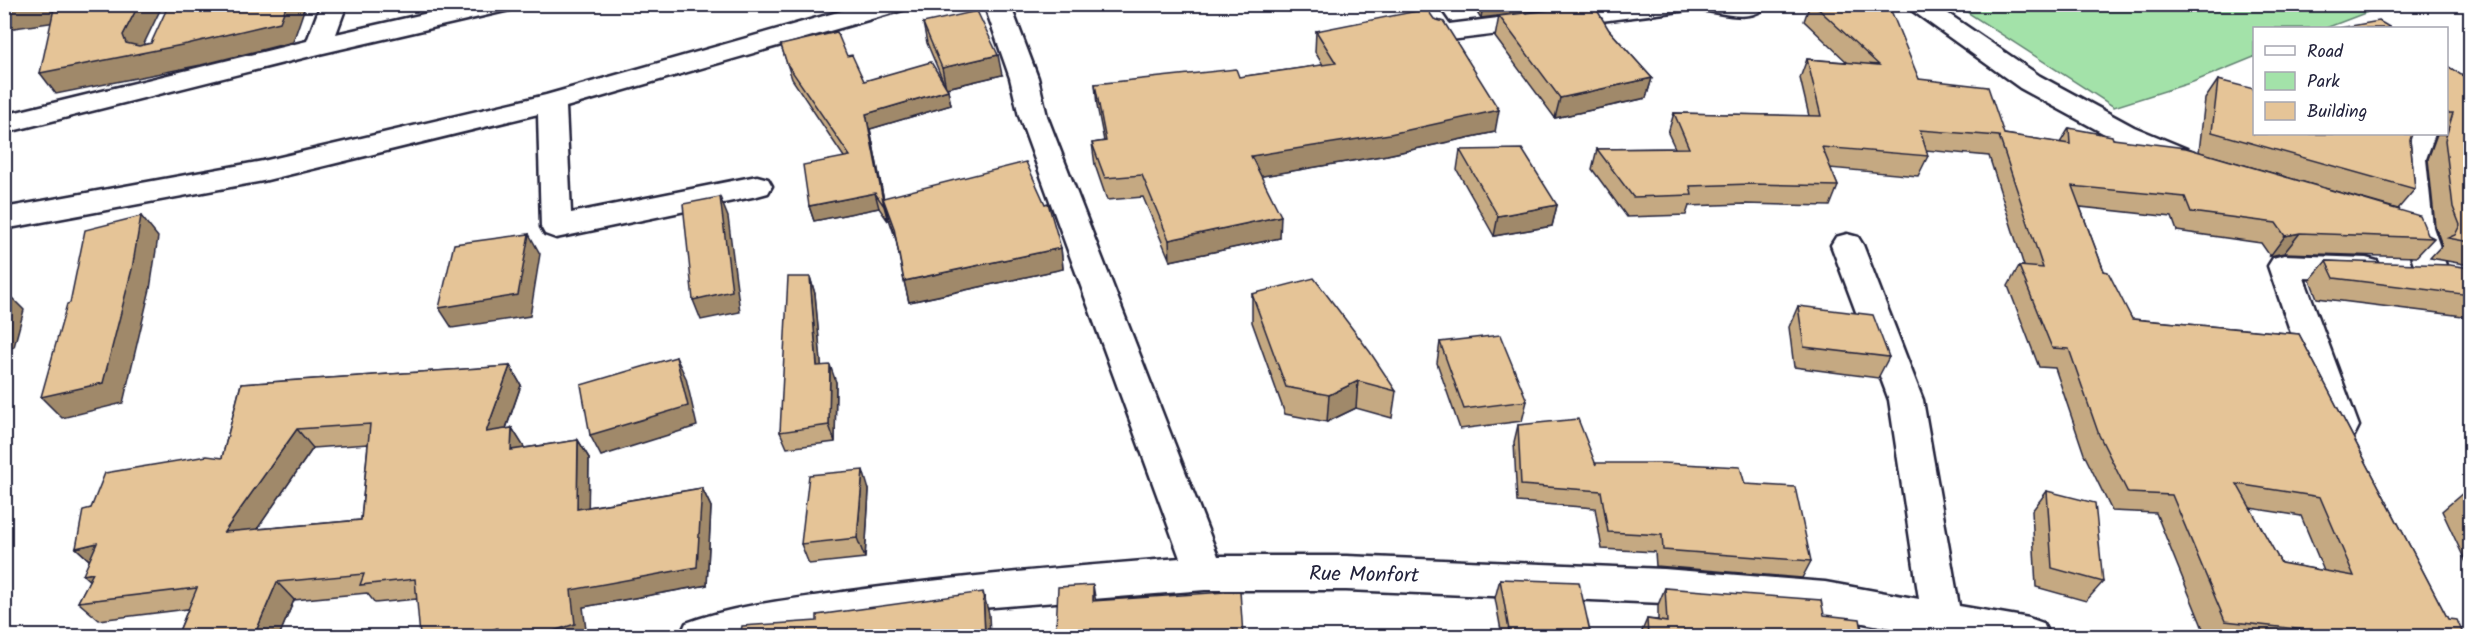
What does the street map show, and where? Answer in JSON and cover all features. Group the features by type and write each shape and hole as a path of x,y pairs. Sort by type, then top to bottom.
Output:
{"street":[{"path":"318,46 334,4"},
{"path":"4,124 318,46 505,4"},
{"path":"4,219 263,171 552,102 897,4"},
{"path":"997,4 1024,78 1033,116 1205,573"},
{"path":"1422,4 1442,33 1682,4"},
{"path":"1700,4 1745,8 1755,4"},
{"path":"1916,4 2030,82 2124,133 2209,168"},
{"path":"552,102 556,227 756,186"},
{"path":"2354,451 2338,420 2284,266 2446,273 2418,228 2411,159 2421,135"},
{"path":"2385,218 2418,228"},
{"path":"1847,245 1906,400 1942,620"},
{"name":"Rue Monfort","path":"700,636 776,619 969,592 1205,573 1346,573 1664,586 1825,599 2029,636"}],"green space":[{"path":"1956,5 2386,5 2329,27 2253,27 2253,57 2193,82 2114,107"}],"building":[{"path":"4,4 21,4 4,7"},
{"path":"55,4 139,4 123,35 126,43 139,46 151,43 169,4 287,4 280,22 187,44 40,73"},
{"path":"1813,4 1880,4 1892,13 1919,79 1988,87 2004,134 2070,144 2069,128 2112,136 2113,139 2186,148 2420,216 2428,235 2434,238 2300,233 2285,236 2276,223 2191,212 2185,197 2072,186 2104,271 2108,272 2132,319 2299,334 2448,619 2457,620 2464,636 2333,636 2332,633 2225,621 2172,495 2128,493 2099,435 2069,349 2052,348 2019,266 2043,268 1999,136 1920,130 1928,156 1822,147 1838,186 1751,184 1690,186 1692,195 1633,197 1597,149 1689,148 1674,113 1821,116 1807,59 1879,65","holes":["2237,484 2320,497 2354,576 2281,563"]},
{"path":"1594,5 1609,30 1652,78 1560,98 1499,16"},
{"path":"1427,9 1434,19 1444,22 1499,110 1390,134 1251,156 1281,216 1169,240 1142,175 1105,178 1092,143 1106,141 1095,84 1236,69 1239,77 1336,63 1316,31"},
{"path":"977,11 998,55 942,68 923,23"},
{"path":"2379,21 2389,27 2346,27"},
{"path":"837,32 847,56 852,55 864,81 931,62 948,90 866,114 884,206 875,193 809,206 803,165 850,156 787,64 781,45"},
{"path":"2448,66 2470,81 2470,242 2448,238 2455,235 2460,225 2453,207 2445,140 2453,113 2448,113"},
{"path":"2218,80 2253,89 2253,135 2412,135 2410,140 2415,189 2212,132"},
{"path":"1522,149 1557,205 1498,216 1460,150"},
{"path":"1026,162 1045,204 1048,203 1061,248 904,281 894,228 883,198"},
{"path":"720,197 732,291 693,300 683,204"},
{"path":"141,216 132,269 103,383 41,397 67,304 70,303 85,230"},
{"path":"529,234 518,295 439,308 454,244"},
{"path":"2326,261 2450,265 2470,268 2470,295 2334,278"},
{"path":"788,277 810,277 817,366 830,365 829,425 780,432"},
{"path":"1314,278 1370,352 1396,391 1358,381 1329,395 1286,387 1252,294"},
{"path":"1798,306 1873,315 1889,357 1804,347"},
{"path":"1500,335 1527,401 1464,409 1440,342"},
{"path":"676,357 688,406 590,435 581,385"},
{"path":"510,366 486,432 512,428 511,450 578,440 577,509 702,488 697,567 571,590 575,624 538,636 498,636 497,628 476,636 420,636 415,579 360,585 364,574 277,582 254,636 177,636 197,588 78,602 93,573 83,575 97,543 76,548 83,510 91,508 105,473 207,456 222,458 241,384","holes":["370,424 361,520 224,532 297,429"]},
{"path":"1578,419 1595,463 1663,463 1740,467 1745,484 1795,487 1811,561 1663,550 1662,535 1608,532 1601,491 1521,485 1518,425"},
{"path":"863,470 857,538 801,544 809,475"},
{"path":"2047,491 2095,503 2103,582 2052,568"},
{"path":"2464,492 2470,493 2470,504"},
{"path":"1500,579 1579,582 1591,636 1510,636"},
{"path":"1093,585 1093,601 1240,591 1243,636 1075,636 1078,629 1056,630 1058,587"},
{"path":"1665,588 1821,600 1824,615 1860,619 1863,636 1648,636 1647,619 1667,622"},
{"path":"983,592 985,636 740,636 742,626 817,621 817,615"}]}
